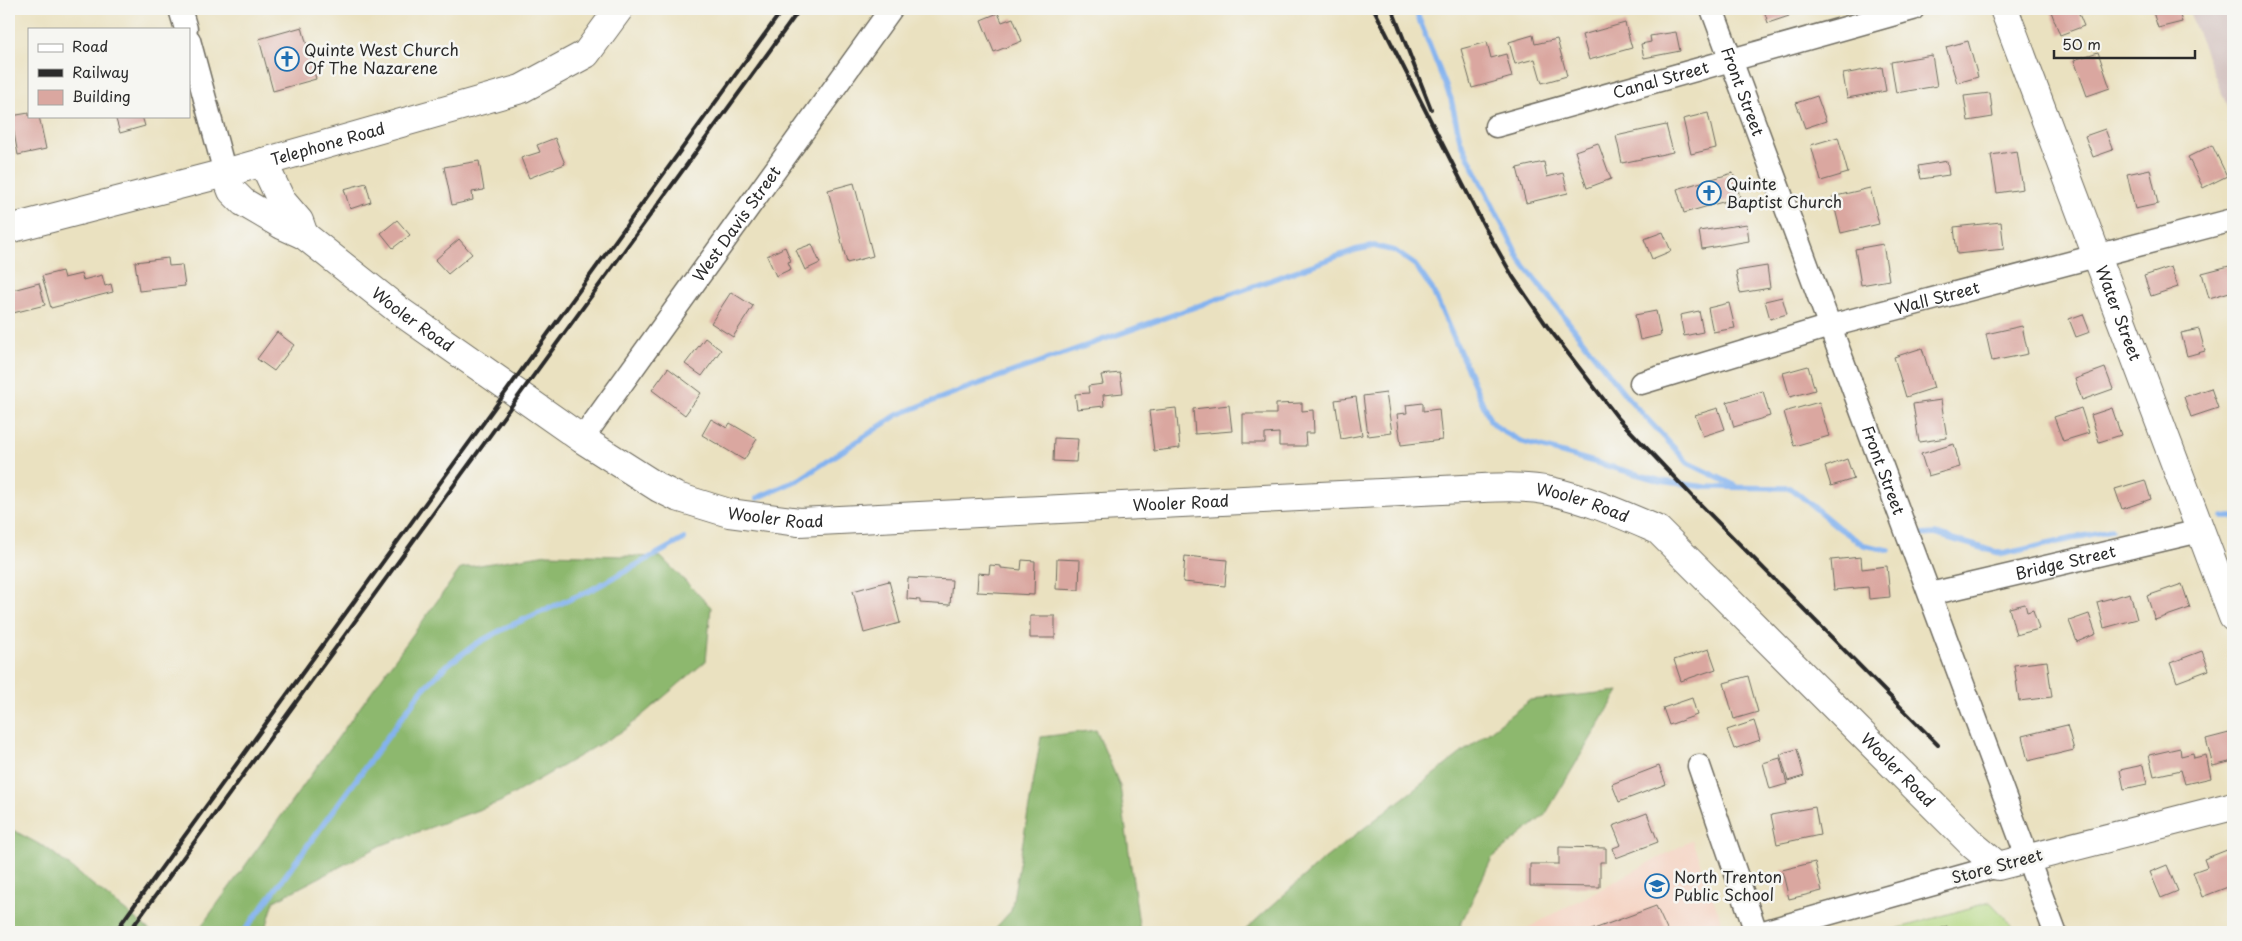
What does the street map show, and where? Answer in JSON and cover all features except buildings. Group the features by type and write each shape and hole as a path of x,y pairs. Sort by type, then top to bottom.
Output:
{"street":[{"path":"180,9 186,28"},
{"name":"Telephone Road","path":"9,229 225,173 521,90 586,54 618,9"},
{"name":"West Davis Street","path":"582,439 891,9"},
{"name":"Front Street","path":"1712,9 2055,932"},
{"name":"Canal Street","path":"1496,126 1913,9"},
{"name":"Water Street","path":"2004,9 2233,617"},
{"path":"190,44 225,173"},
{"name":"Wooler Road","path":"263,162 281,200 299,221 304,235"},
{"name":"Wooler Road","path":"225,173 232,191 243,202 282,225 304,235 401,312 582,439 659,488 677,497 729,513 799,522 1469,489 1523,488 1549,491 1568,496 1658,530 1973,845 1998,866"},
{"name":"Wall Street","path":"1641,383 1830,326 2233,220"},
{"name":"Bridge Street","path":"1930,594 2200,531"},
{"path":"1699,766 1756,932"},
{"name":"Store Street","path":"1763,932 2028,857 2233,806"}],"shaded area":[{"path":"2188,9 2233,9 2233,121"},
{"name":"North Trenton Public School","path":"1692,840 1725,932 1520,932"}],"green space":[{"path":"547,554 661,557 711,607 706,661 626,729 500,802 382,845 274,901 265,932 197,932 461,568"},
{"path":"1619,691 1545,815 1492,858 1457,932 1243,932 1319,863 1530,700"},
{"path":"1096,730 1120,786 1140,932 992,932 1011,911 1041,737"},
{"path":"9,828 48,849 152,932 9,932"},
{"path":"1990,902 2019,932 1886,932"}],"waterway":[{"path":"1415,9 1451,99 1460,140 1520,260 1627,397 1688,463 1734,485"},
{"path":"757,498 800,479 897,415 959,391 1355,250 1374,246 1395,251 1415,265 1432,289 1490,420 1499,429 1520,441 1661,481 1706,487 1791,488 1839,528 1864,545 1889,550"},
{"path":"2223,517 2233,517"},
{"path":"1919,535 1935,534 2003,554 2111,530"},
{"path":"244,932 422,690 447,665 476,644 507,627 591,590 684,539"}],"railway":[{"path":"115,932 783,9"},
{"path":"129,932 800,9"},
{"path":"1374,9 1484,226 1513,277 1547,326 1618,418 1693,497 1938,745"},
{"path":"1392,9 1431,109"}],"place":[{"name":"Quinte West Church Of The Nazarene","path":"287,59"},
{"name":"Quinte Baptist Church","path":"1709,193"},
{"name":"North Trenton Public School","path":"1657,886"}]}
